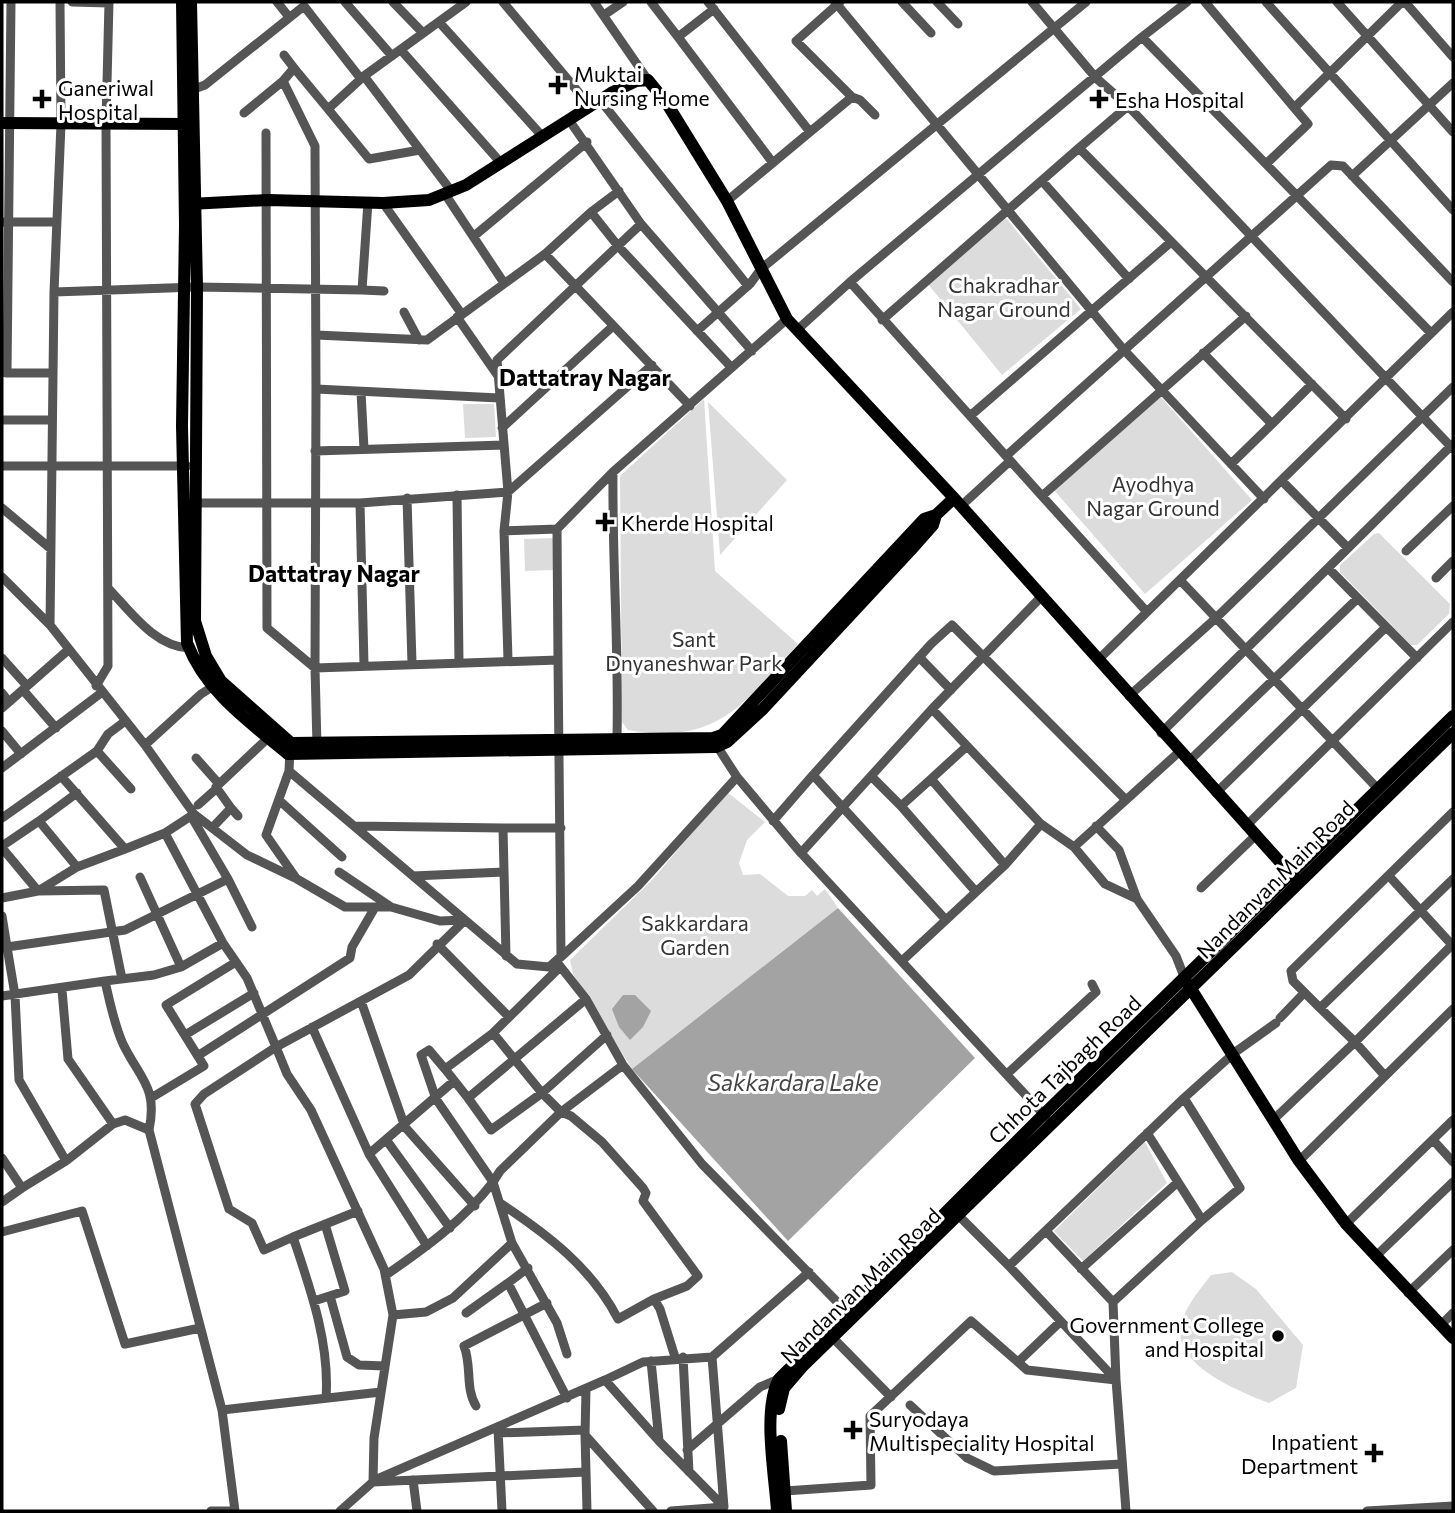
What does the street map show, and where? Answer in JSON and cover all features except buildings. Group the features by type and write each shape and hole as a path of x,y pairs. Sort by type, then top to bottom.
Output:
{"main road":[{"path":"182,2 188,124 197,503 195,621 216,684 268,738 290,748 715,743 819,640 924,519 957,502"},
{"path":"188,124 194,89 191,2"},
{"path":"190,204 268,200 414,203 448,193 595,103 636,81 648,80 666,102 727,201 787,319 957,502 1294,879"},
{"path":"6,123 188,124"},
{"path":"190,287 182,466 184,625 197,668 290,748"},
{"path":"1382,793 1453,716"},
{"path":"1382,793 1453,733"},
{"path":"559,745 617,737 658,743"},
{"name":"Nandanvan Main Road","path":"1188,984 1382,793"},
{"path":"1188,984 1234,1053 1299,1161 1346,1224 1453,1338"},
{"name":"Chhota Tajbagh Road","path":"1049,1119 1188,984"},
{"name":"Nandanvan Main Road","path":"955,1212 1049,1119"},
{"path":"777,1511 771,1424 774,1388 779,1379 850,1315 955,1212"},
{"name":"Nandanvan Main Road","path":"786,1511 779,1414 783,1388 833,1338 850,1315"}],"street":[{"path":"11,2 6,123 4,372 53,373"},
{"path":"50,625 54,292 61,124 60,2"},
{"path":"2,768 56,728 99,690 108,666 106,123 109,2 72,2"},
{"path":"277,2 289,17"},
{"path":"345,2 392,56"},
{"path":"393,2 423,33"},
{"path":"503,2 595,103 748,286"},
{"path":"594,2 648,80"},
{"path":"604,15 623,2"},
{"path":"651,2 773,163"},
{"path":"902,2 931,33"},
{"path":"937,2 958,24"},
{"path":"1032,2 1096,78 1128,106 1386,380 1452,446 1244,648 1161,733"},
{"path":"697,331 748,286 761,269 1086,2"},
{"path":"797,330 979,173 1187,2"},
{"path":"1205,2 1308,124 1266,164"},
{"path":"1212,10 1222,2"},
{"path":"1266,2 1453,210"},
{"path":"1337,2 1453,132"},
{"path":"1295,107 1404,2 1453,57"},
{"path":"875,115 860,100 852,97 796,41 837,3 1091,312 1161,391 1264,499"},
{"path":"194,89 205,85 306,4 420,150 504,283"},
{"path":"328,109 363,78 459,4"},
{"path":"678,37 711,6 810,132"},
{"path":"439,22 543,136"},
{"path":"1142,37 1430,333"},
{"path":"401,50 501,163"},
{"path":"284,55 369,159 420,150"},
{"path":"244,113 283,81 294,68"},
{"path":"283,81 315,146 317,748"},
{"path":"1352,176 1453,83"},
{"path":"727,201 852,97"},
{"path":"882,320 1128,106"},
{"path":"569,120 587,142 641,223 752,351"},
{"path":"266,133 267,628 315,668 558,660"},
{"path":"474,236 587,142"},
{"path":"1079,148 1346,419"},
{"path":"957,502 1331,166 1342,166 1453,282"},
{"path":"1042,181 1129,279"},
{"path":"316,335 427,340 545,254 591,212 619,191"},
{"path":"362,290 368,202"},
{"path":"383,203 498,376"},
{"path":"591,212 618,246 731,367"},
{"path":"5,222 57,222"},
{"path":"508,660 504,531 508,492 497,360 641,223"},
{"path":"970,416 1171,242"},
{"path":"545,254 574,288 690,406"},
{"path":"850,282 1147,612"},
{"path":"54,292 190,287 384,291"},
{"path":"404,312 419,340"},
{"path":"1098,660 1453,312"},
{"path":"1042,496 1246,316"},
{"path":"504,531 557,529 613,472 787,319"},
{"path":"502,428 612,327"},
{"path":"1203,353 1272,424"},
{"path":"197,503 360,503 508,492 652,365"},
{"path":"1231,464 1312,384"},
{"path":"1129,696 1216,618 1453,387"},
{"path":"316,389 499,398"},
{"path":"361,391 364,449"},
{"path":"2,420 52,420"},
{"path":"315,451 503,445"},
{"path":"2,466 196,466"},
{"path":"613,472 612,565 618,658 617,737"},
{"path":"1282,481 1348,548"},
{"path":"457,495 459,663"},
{"path":"407,498 412,663"},
{"path":"360,503 365,665"},
{"path":"1406,551 1453,506"},
{"path":"2,508 51,549"},
{"path":"557,529 561,828 559,962 586,999 623,1065 702,1164 850,1315"},
{"path":"1436,578 1453,558 1453,549"},
{"path":"1328,568 1417,658"},
{"path":"2,577 50,625 67,651 145,745 194,812 252,927"},
{"path":"1180,580 1382,793"},
{"path":"107,589 156,636 176,648 189,648"},
{"path":"801,853 932,709 1041,597"},
{"path":"1188,762 1358,598"},
{"path":"1201,888 1332,740 1453,622"},
{"path":"773,821 919,657 952,625 1126,800"},
{"path":"1216,793 1386,627"},
{"path":"2,693 6,705 67,651"},
{"path":"919,657 951,690"},
{"path":"2,658 56,728"},
{"path":"145,745 216,684"},
{"path":"932,709 965,747 1041,824 1074,847 1105,884 1137,899"},
{"path":"2,818 97,751 108,734 124,722"},
{"path":"2,731 21,754"},
{"path":"38,891 78,867 165,833 194,812 268,738"},
{"path":"715,743 737,776 801,853 1049,1119"},
{"path":"901,807 965,747"},
{"path":"290,748 289,771 267,840 297,878"},
{"path":"97,751 131,789"},
{"path":"1074,847 1179,752"},
{"path":"196,758 235,812 212,828"},
{"path":"289,771 516,964 549,967 559,962"},
{"path":"813,775 946,920"},
{"path":"61,776 125,849"},
{"path":"445,1069 493,1033 509,1017 559,962 638,886 737,776"},
{"path":"871,776 976,892"},
{"path":"931,779 1004,865"},
{"path":"38,891 2,847 77,793"},
{"path":"280,802 342,857"},
{"path":"194,812 247,855 297,878 345,907 391,907"},
{"path":"1385,1076 1304,993 1290,977 1291,971 1453,812"},
{"path":"39,821 78,867"},
{"path":"903,960 1004,865 1041,824"},
{"path":"354,826 561,828"},
{"path":"1096,826 1119,850 1137,899 1175,956 1188,984"},
{"path":"503,828 506,956"},
{"path":"165,833 223,943 254,993 287,1074 311,1110 386,1275 393,1315 374,1438 373,1482"},
{"path":"339,872 391,907 440,921 465,920"},
{"path":"413,876 504,872"},
{"path":"1273,1120 1453,945 1389,876"},
{"path":"139,877 181,967"},
{"path":"1320,1008 1453,878"},
{"path":"4,948 125,930 228,879"},
{"path":"2,898 38,891 104,890 122,979"},
{"path":"199,1055 351,958 352,947 374,909"},
{"path":"2,916 4,948 15,995 19,1080 66,1161"},
{"path":"358,1211 264,1250 252,1223 229,1209 195,1104 204,1094 276,1047 409,975 437,944 465,920"},
{"path":"2,996 62,990 181,967 223,943"},
{"path":"437,944 509,1017"},
{"path":"151,1098 204,1066 166,1005 236,962"},
{"path":"105,981 113,1018 151,1098 153,1107 149,1130 222,1410 235,1511 211,1511"},
{"path":"1007,1074 1096,992 1092,984"},
{"path":"62,990 68,1059 113,1124"},
{"path":"185,1035 254,993"},
{"path":"1009,1266 1184,1098 1234,1053 1266,1033 1304,993"},
{"path":"468,1098 586,999"},
{"path":"360,1001 405,1127 475,1206"},
{"path":"1299,1161 1453,1009"},
{"path":"312,1027 369,1154 427,1246"},
{"path":"493,1033 542,1093 561,1112 571,1116 601,1142 643,1188 646,1193 643,1201 698,1276 687,1286 654,1299 618,1319 604,1292 570,1256 540,1229 500,1203"},
{"path":"567,1354 547,1303 512,1243 493,1182 436,1099 421,1055 429,1050 491,1130 542,1093 607,1035"},
{"path":"386,1275 427,1246 475,1206 500,1171 561,1112 623,1065"},
{"path":"369,1154 405,1127 454,1081"},
{"path":"1112,1302 1240,1188 1184,1098"},
{"path":"2,1202 66,1161 113,1124 125,1120 149,1130"},
{"path":"1346,1224 1453,1120"},
{"path":"1147,1133 1202,1220"},
{"path":"1433,1140 1453,1162"},
{"path":"387,1141 450,1228"},
{"path":"2,1158 22,1188"},
{"path":"1081,1269 1178,1182"},
{"path":"1376,1257 1453,1182"},
{"path":"2,1232 82,1211 125,1344 200,1328"},
{"path":"955,1212 1116,1380"},
{"path":"314,1301 345,1291 325,1224"},
{"path":"1046,1231 1112,1302 1126,1511"},
{"path":"293,1237 314,1301 325,1358 326,1398"},
{"path":"393,1315 426,1312 453,1298 512,1243"},
{"path":"1409,1293 1453,1250"},
{"path":"466,1313 528,1268"},
{"path":"340,1511 373,1482 498,1430 629,1367 679,1357 712,1357 809,1272"},
{"path":"508,1283 567,1398"},
{"path":"330,1296 347,1357 359,1365 385,1366"},
{"path":"654,1299 679,1357 689,1472"},
{"path":"476,1406 470,1393 469,1359 464,1346 527,1316 547,1303"},
{"path":"1441,1325 1453,1313"},
{"path":"785,1491 871,1485 870,1416 971,1321 1027,1370 1116,1380"},
{"path":"1018,1362 1060,1322"},
{"path":"833,1338 891,1397"},
{"path":"712,1357 725,1509"},
{"path":"651,1361 659,1441"},
{"path":"687,1450 760,1387 779,1379"},
{"path":"605,1380 725,1509"},
{"path":"586,1390 587,1511"},
{"path":"222,1410 381,1392"},
{"path":"910,1405 967,1458 994,1471 1122,1464"},
{"path":"498,1430 585,1433 653,1511"},
{"path":"498,1430 502,1511"},
{"path":"373,1482 586,1472"},
{"path":"413,1479 417,1511"},
{"path":"1367,1511 1453,1506"},
{"path":"671,1511 725,1509"}],"green space":[{"name":"Chakradhar Nagar Ground","path":"1006,218 1081,309 1002,375 927,283"},
{"name":"Ayodhya Nagar Ground","path":"1160,396 1252,500 1145,594 1053,489"},
{"name":"Sant Dnyaneshwar Park","path":"704,399 715,571 798,644 744,702 707,726 685,732 628,730 622,722 620,476"},
{"path":"708,402 787,480 720,555"},
{"path":"463,404 494,404 496,437 465,438"},
{"path":"1379,533 1450,604 1449,614 1417,645 1411,645 1340,572 1340,565 1374,534"},
{"path":"553,538 554,570 525,571 524,539"},
{"name":"Sakkardara Garden","path":"727,792 765,822 747,840 739,863 743,875 760,874 788,896 805,896 812,890 817,896 825,889 838,908 632,1069 573,974 570,960 652,880"},
{"path":"1145,1142 1167,1183 1083,1261 1054,1231"},
{"path":"1232,1272 1256,1289 1303,1345 1296,1388 1269,1403 1211,1375 1187,1353 1181,1340 1183,1319 1197,1293 1211,1275"}],"water":[{"name":"Sakkardara Lake","path":"838,908 975,1058 788,1241 632,1069"},
{"path":"623,995 635,995 651,1011 643,1027 630,1040 619,1027 612,1009"}],"place":[{"name":"Muktai Nursing Home","path":"558,85"},
{"name":"Ganeriwal Hospital","path":"42,99"},
{"name":"Esha Hospital","path":"1099,99"},
{"name":"Kherde Hospital","path":"605,522"},
{"name":"Government College and Hospital","path":"1278,1336"},
{"name":"Suryodaya Multispeciality Hospital","path":"853,1430"},
{"name":"Inpatient Department","path":"1374,1453"}],"district":[{"name":"Dattatray Nagar","path":"585,377"},
{"name":"Dattatray Nagar","path":"334,573"}]}
